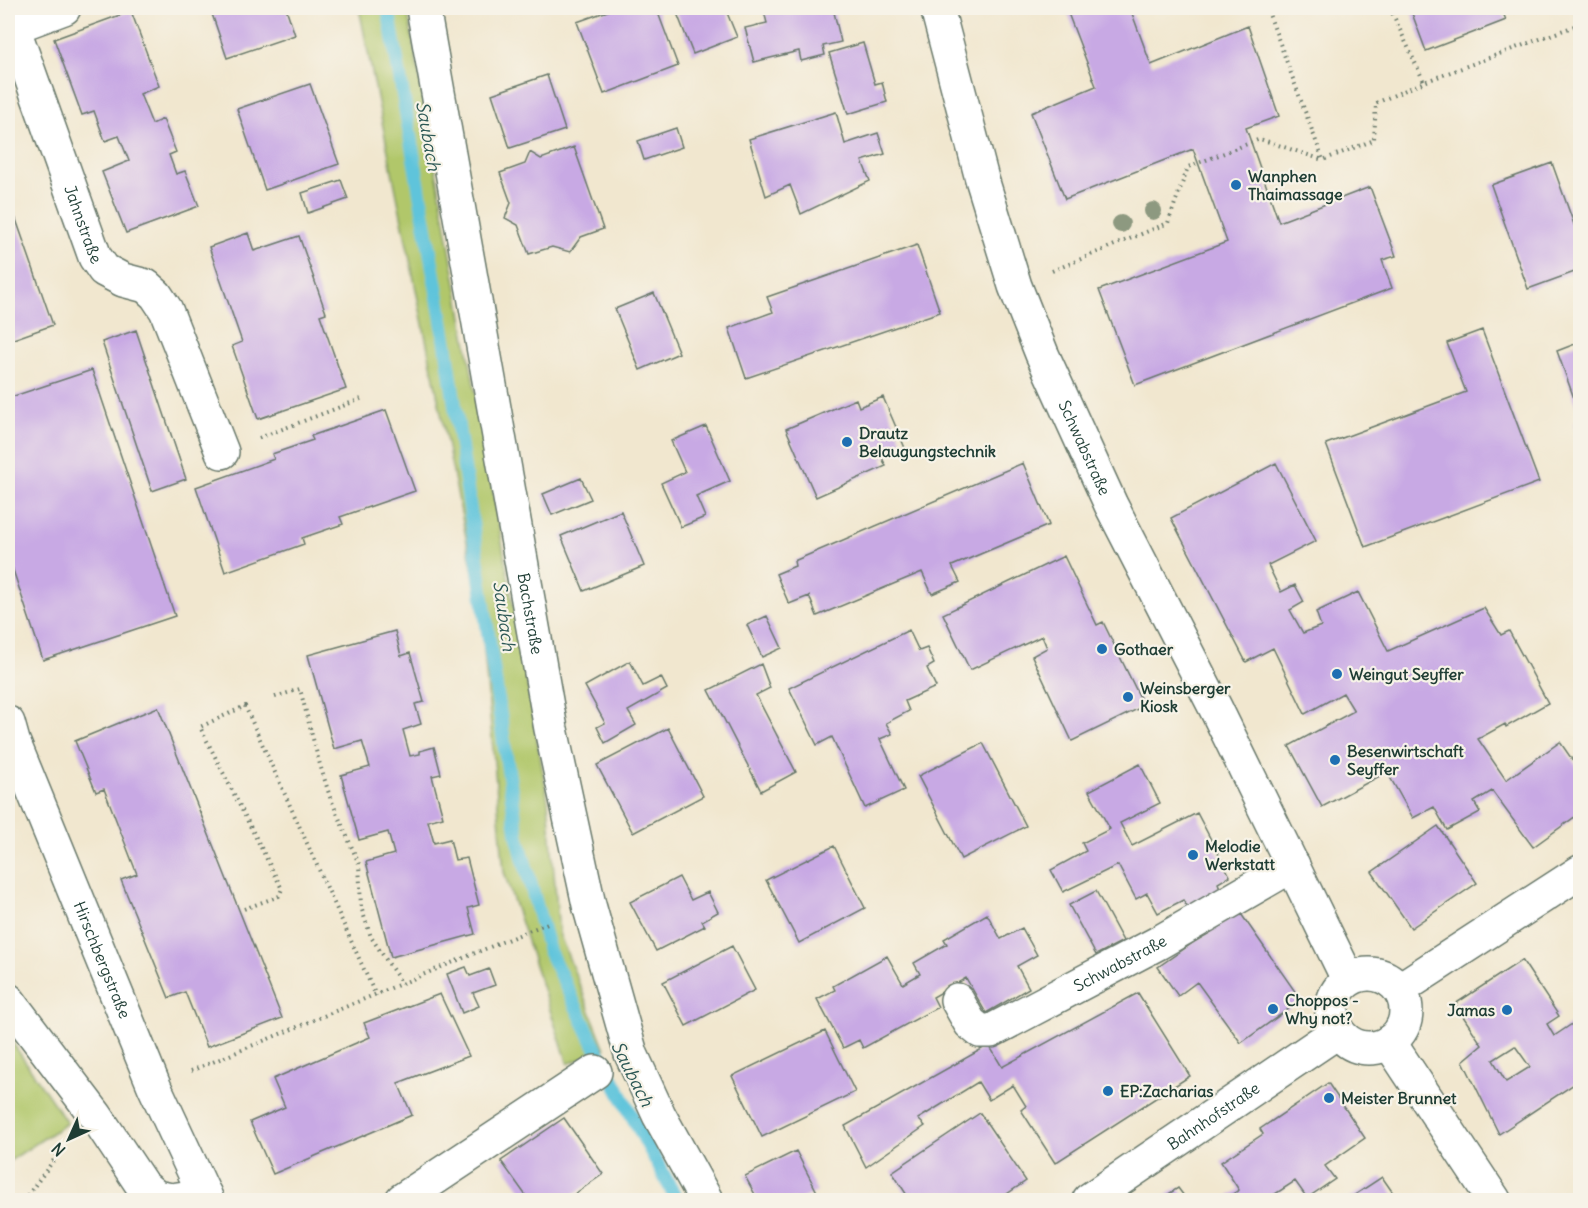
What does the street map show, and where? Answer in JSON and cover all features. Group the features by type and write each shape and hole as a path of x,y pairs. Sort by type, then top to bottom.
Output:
{"street":[{"name":"Jahnstraße","path":"64,8 10,20 95,257 104,270 123,280 146,286 156,295 166,310 222,452"},
{"name":"Bachstraße","path":"423,8 551,729 590,905 631,1054 659,1115 706,1200"},
{"name":"Schwabstraße","path":"937,8 982,179 1015,286 1042,354 1111,505 1216,709 1348,979"},
{"name":"Hirschbergstraße","path":"8,723 154,1086 206,1198"},
{"name":"Schwabstraße","path":"957,1000 970,1023 980,1031 991,1031 1158,943 1293,865"},
{"path":"1400,990 1581,872"},
{"path":"1366,973 1386,977 1400,990 1406,1009 1402,1028 1389,1042 1370,1048 1352,1044 1337,1032 1331,1013 1335,993 1348,979 1366,973"},
{"path":"8,1000 96,1116 142,1185 156,1197 171,1200 206,1198"},
{"name":"Bahnhofstraße","path":"1089,1200 1337,1032"},
{"path":"1389,1042 1494,1200"},
{"path":"402,1200 595,1072"}],"path":[{"path":"1261,8 1269,14 1323,160"},
{"path":"1390,8 1424,82"},
{"path":"1015,286 1168,222 1188,167 1260,139 1323,160 1374,140 1376,103 1424,82 1581,24"},
{"path":"222,452 360,399"},
{"path":"275,697 300,688 330,797 360,864 361,907 371,937 402,984"},
{"path":"244,909 272,900 279,896 282,889 200,727 245,705 376,996"},
{"path":"221,1060 539,927"},
{"path":"24,1200 61,1150 96,1116"}],"green space":[{"path":"359,8 407,8 548,801 559,933 605,1049 568,1064 504,872 480,606"},
{"path":"8,1036 67,1123 8,1162"}],"building":[{"path":"210,8 286,8 295,35 227,58"},
{"path":"616,8 663,8 657,10 678,66 604,94 577,22"},
{"path":"675,8 725,8 737,37 693,54"},
{"path":"763,8 833,8 841,42 823,46 825,55 801,61 799,51 754,62 745,28 767,23"},
{"path":"1066,8 1130,8 1151,65 1248,26 1279,116 1246,128 1279,222 1370,187 1396,256 1382,260 1392,288 1135,385 1099,290 1227,242 1193,149 1065,199 1031,113 1096,86"},
{"path":"1410,8 1501,8 1506,20 1426,51"},
{"path":"131,11 159,86 140,94 152,124 163,119 176,152 169,155 176,174 185,171 199,206 126,233 102,172 129,161 119,136 105,141 94,111 82,115 54,39"},
{"path":"863,43 875,84 882,82 887,102 848,114 829,53"},
{"path":"547,75 565,130 510,148 492,94"},
{"path":"310,84 339,164 265,190 237,109"},
{"path":"836,112 845,144 878,133 885,154 862,161 870,181 801,214 790,185 766,196 749,139"},
{"path":"676,128 682,147 644,160 638,141"},
{"path":"574,147 603,229 581,237 570,252 552,247 529,254 518,225 505,218 511,203 500,173 525,164 530,152 541,159"},
{"path":"1552,163 1580,241 1580,270 1528,289 1491,185"},
{"path":"341,180 348,199 308,213 302,193"},
{"path":"12,208 53,325 8,341 8,209"},
{"path":"248,233 254,251 299,236 326,313 320,315 346,389 258,419 232,346 242,342 209,247"},
{"path":"917,245 940,312 746,378 729,328 773,312 767,297"},
{"path":"654,293 679,353 640,370 615,309"},
{"path":"136,330 186,479 152,491 102,342"},
{"path":"1482,330 1539,482 1365,547 1326,444 1466,392 1447,343"},
{"path":"1580,342 1580,415 1557,351"},
{"path":"92,370 175,616 43,660 8,555 8,398"},
{"path":"883,397 905,448 882,458 886,466 816,497 786,429 856,399 859,407"},
{"path":"386,410 415,491 340,517 343,524 302,538 304,544 225,572 196,487 274,459 272,454 313,440 311,436"},
{"path":"1580,421 1580,439 1574,423"},
{"path":"706,426 730,481 696,496 705,517 681,527 661,483 685,472 671,441"},
{"path":"1023,463 1049,525 952,566 960,582 932,594 922,572 817,616 809,596 789,604 776,574 795,566 794,561"},
{"path":"1276,463 1316,541 1268,565 1281,592 1295,585 1304,602 1290,610 1303,633 1321,626 1316,612 1358,592 1388,651 1484,608 1501,635 1509,631 1548,703 1506,727 1505,724 1478,739 1506,780 1560,742 1580,771 1580,813 1533,847 1492,791 1474,802 1480,812 1447,830 1434,807 1413,818 1387,772 1322,807 1289,746 1354,711 1343,693 1305,714 1273,648 1246,662 1171,518"},
{"path":"581,478 591,499 552,515 543,494"},
{"path":"621,511 644,566 584,591 561,536"},
{"path":"1064,556 1097,625 1103,622 1144,706 1072,741 1032,656 1047,648 1042,636 970,670 943,614"},
{"path":"767,616 782,648 762,657 747,625"},
{"path":"909,630 919,651 927,648 934,664 927,668 936,687 905,701 909,711 886,723 892,734 880,739 904,790 865,808 832,737 817,745 789,688"},
{"path":"395,631 401,656 410,653 424,702 415,704 421,724 403,730 410,756 434,747 441,774 432,776 443,817 428,821 434,843 450,839 455,860 467,858 479,905 468,908 475,934 391,957 366,862 394,854 388,832 359,840 341,775 370,767 362,741 334,749 308,655"},
{"path":"630,661 643,686 661,677 667,689 628,711 636,725 605,743 597,727 605,723 585,686"},
{"path":"761,664 770,688 756,695 796,772 761,791 709,690"},
{"path":"158,707 282,1018 207,1047 185,992 169,998 121,880 137,874 104,789 96,792 75,741"},
{"path":"668,728 703,796 633,833 597,765"},
{"path":"983,743 1026,826 961,859 918,776"},
{"path":"1140,764 1160,803 1120,823 1132,846 1197,813 1230,876 1218,883 1222,893 1189,911 1183,900 1158,913 1147,893 1136,899 1118,865 1063,892 1051,870 1086,851 1082,843 1110,829 1089,791"},
{"path":"1438,826 1477,883 1411,928 1372,872"},
{"path":"834,846 865,908 799,943 766,880"},
{"path":"679,877 691,900 708,892 718,912 702,921 705,926 656,951 630,902"},
{"path":"1096,891 1123,941 1096,955 1069,905"},
{"path":"1239,911 1301,1000 1241,1043 1197,982 1178,996 1158,967"},
{"path":"987,914 1001,939 1022,928 1037,955 1017,966 1029,988 986,1013 966,978 933,997 938,1007 863,1048 859,1040 843,1048 817,999 835,990 833,986 887,956 903,984 920,974 914,963 947,944 944,939"},
{"path":"732,946 755,990 686,1026 663,982"},
{"path":"1522,960 1559,1016 1547,1024 1554,1036 1572,1024 1580,1038 1580,1080 1499,1134 1463,1061 1482,1045 1455,1004","holes":["1515,1046 1530,1067 1506,1082 1493,1060"]},
{"path":"466,967 470,976 489,969 495,985 473,993 479,1006 462,1013 447,974"},
{"path":"1138,993 1190,1076 1055,1163 1021,1110 1026,1106 1013,1085 989,1100 978,1082 918,1119 925,1126 866,1167 845,1126 989,1045 1002,1067"},
{"path":"440,994 469,1056 398,1083 412,1115 273,1174 250,1122 285,1107 273,1079 370,1037 364,1023"},
{"path":"825,1031 855,1092 762,1137 732,1076"},
{"path":"1328,1083 1365,1138 1325,1166 1335,1179 1307,1198 1295,1181 1266,1200 1223,1200 1239,1190 1221,1162 1263,1134 1260,1129"},
{"path":"980,1113 1026,1181 998,1200 910,1200 892,1172"},
{"path":"564,1118 603,1174 566,1200 529,1200 501,1161"},
{"path":"796,1151 817,1192 799,1200 758,1200 745,1176"},
{"path":"1382,1177 1398,1200 1347,1200"},
{"path":"1178,1188 1187,1200 1159,1200"}],"waterway":[{"name":"Saubach","path":"388,8 446,344 518,838 549,951 598,1052 677,1200"}],"place":[{"name":"Wanphen Thaimassage","path":"1236,185"},
{"name":"Drautz Belaugungstechnik","path":"847,442"},
{"name":"Gothaer","path":"1102,649"},
{"name":"Weingut Seyffer","path":"1337,674"},
{"name":"Weinsberger Kiosk","path":"1128,697"},
{"name":"Besenwirtschaft Seyffer","path":"1335,760"},
{"name":"Melodie Werkstatt","path":"1193,855"},
{"name":"Choppos - Why not?","path":"1273,1009"},
{"name":"Jamas","path":"1507,1010"},
{"name":"EP:Zacharias","path":"1108,1091"},
{"name":"Meister Brunnet","path":"1329,1098"}]}
